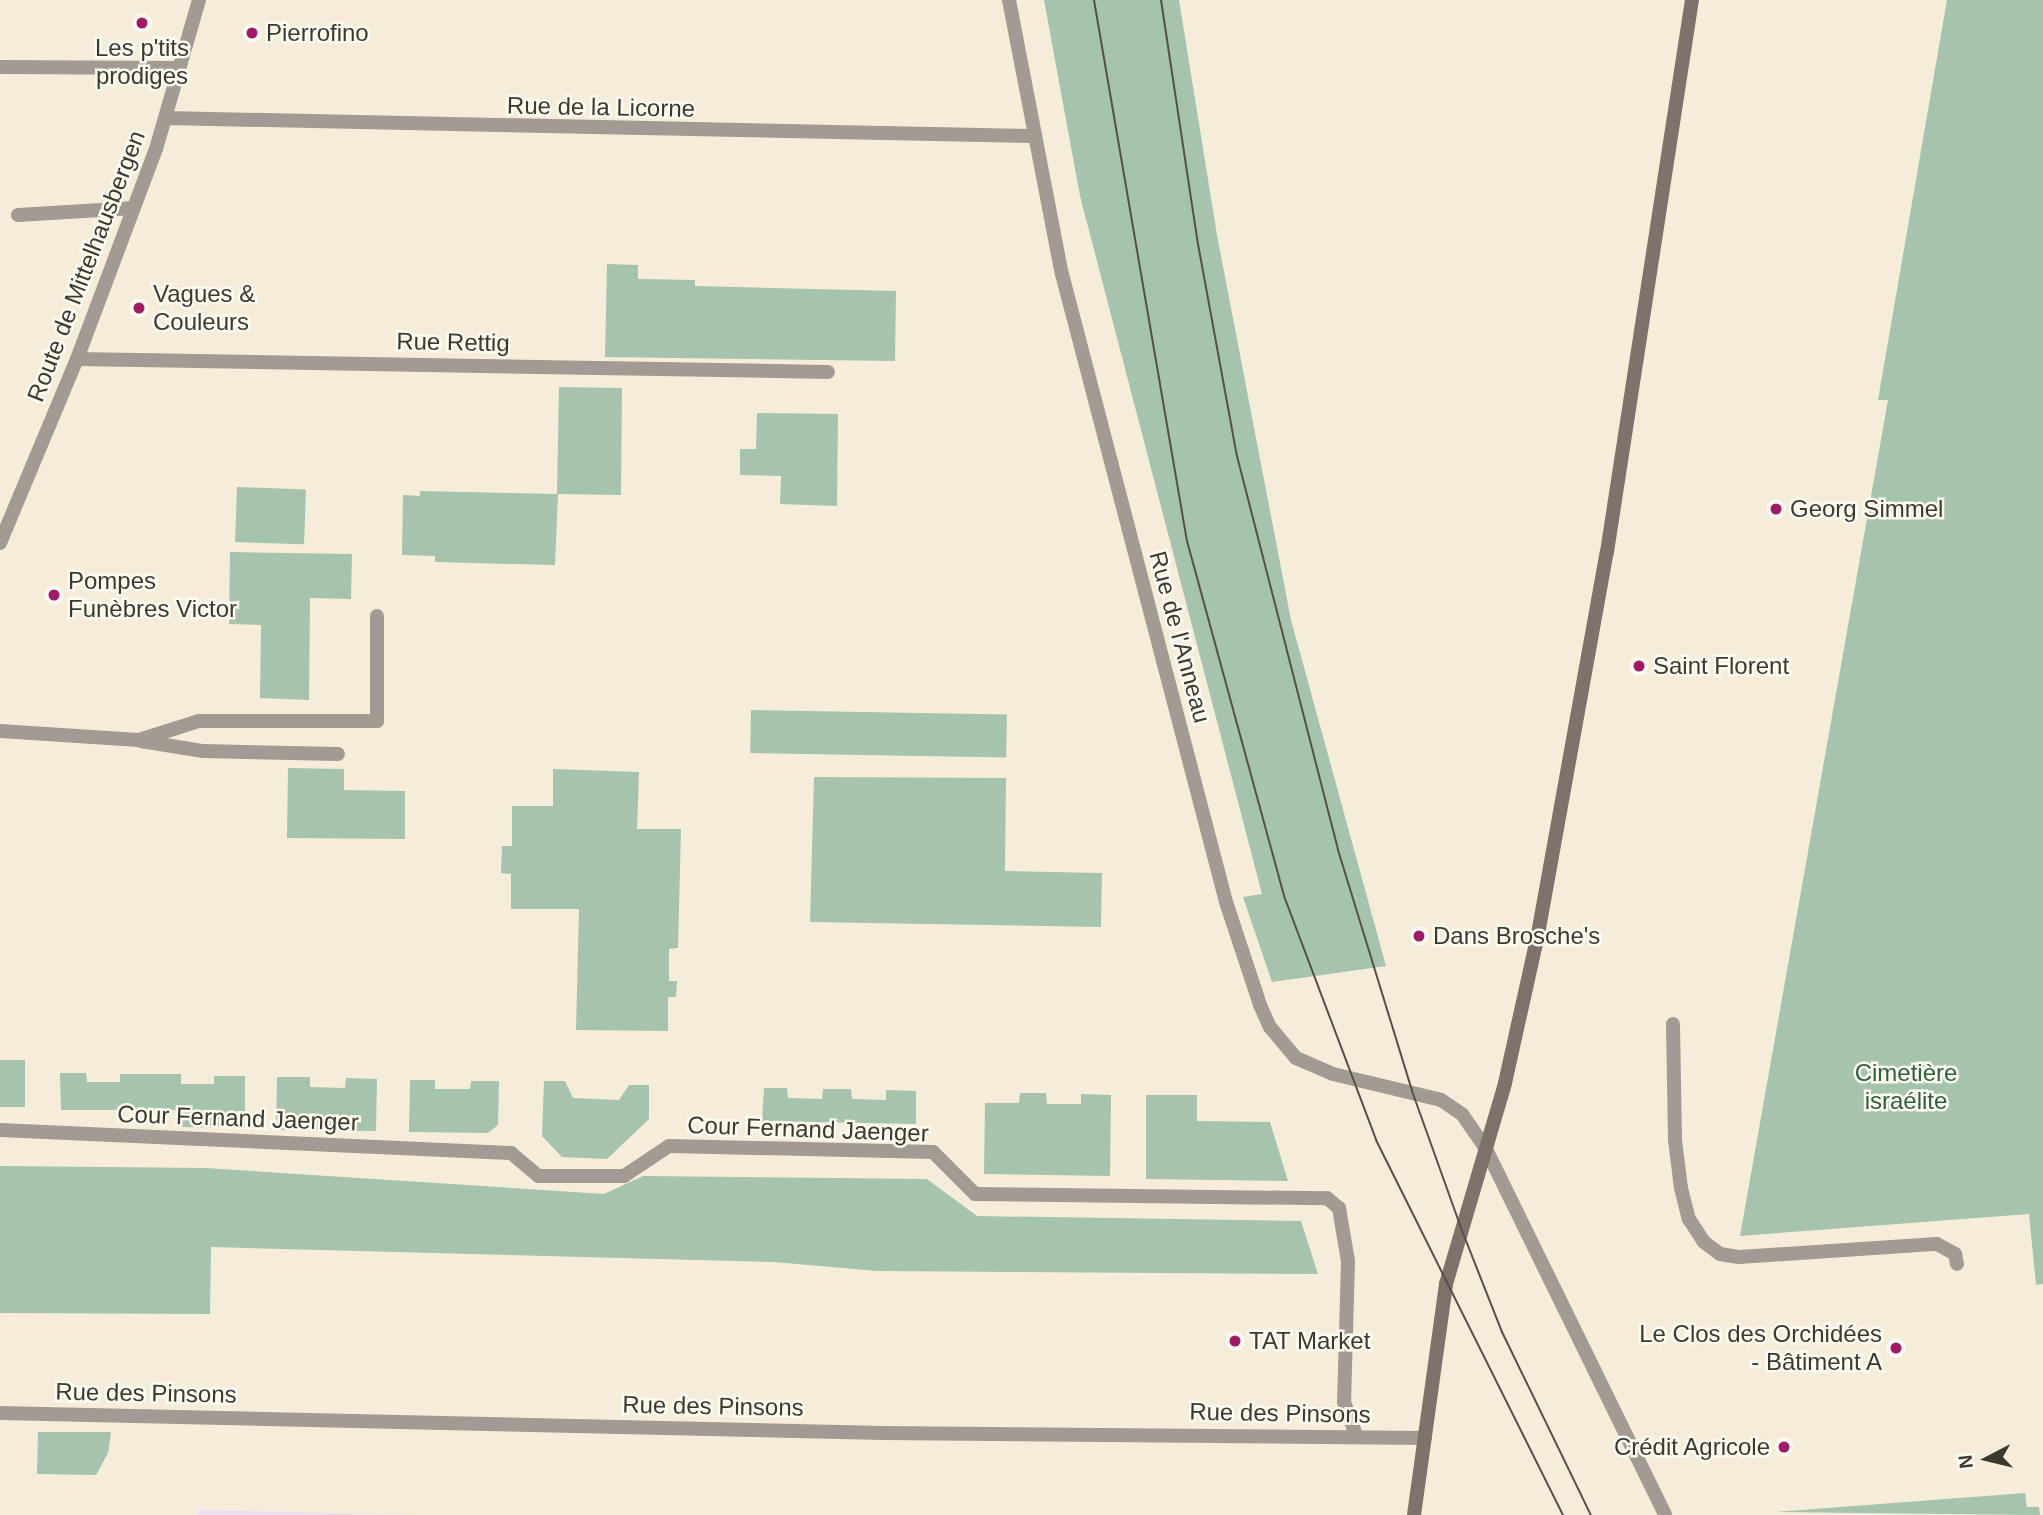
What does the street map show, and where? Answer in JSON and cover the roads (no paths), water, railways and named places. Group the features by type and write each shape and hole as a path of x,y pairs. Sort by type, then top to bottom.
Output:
{"main road":[{"path":"1414,1515 1446,1284 1486,1149 1525,999 1589,656 1692,0"}],"street":[{"name":"Route de Mittelhausbergen","path":"0,543 77,359 134,208 165,118 176,68 198,0"},
{"name":"Rue de l'Anneau","path":"1009,0 1062,274 1226,902 1270,1027 1296,1058 1312,1066 1441,1100 1462,1114 1486,1149 1665,1515"},
{"path":"0,67 176,68"},
{"name":"Rue de la Licorne","path":"165,118 1035,136"},
{"path":"19,215 134,208"},
{"name":"Rue Rettig","path":"77,359 828,372"},
{"path":"139,740 199,721 377,721 377,616"},
{"path":"0,731 139,740 202,751 338,754"},
{"path":"1673,1024 1675,1140 1681,1188 1689,1219 1704,1242 1720,1254 1739,1257 1937,1244 1955,1254 1957,1264"},
{"name":"Cour Fernand Jaenger","path":"0,1129 512,1153 538,1176 624,1175 669,1146 933,1152 975,1194 1327,1198 1339,1208 1348,1261 1344,1402 1356,1435"},
{"name":"Rue des Pinsons","path":"0,1413 869,1433 1356,1435 1425,1438"}],"tram line":[{"path":"1094,0 1187,541 1284,896 1376,1140 1563,1515"},
{"path":"1161,0 1198,244 1237,456 1338,850 1412,1091 1461,1228 1502,1332 1591,1515"}],"place":[{"name":"Les p'tits prodiges","path":"142,23"},
{"name":"Pierrofino","path":"252,33"},
{"name":"Vagues & Couleurs","path":"139,308"},
{"name":"Georg Simmel","path":"1776,509"},
{"name":"Pompes Funèbres Victor","path":"54,595"},
{"name":"Saint Florent","path":"1639,666"},
{"name":"Dans Brosche's","path":"1419,936"},
{"name":"TAT Market","path":"1235,1341"},
{"name":"Le Clos des Orchidées - Bâtiment A","path":"1896,1348"},
{"name":"Crédit Agricole","path":"1784,1447"}],"park label":[{"name":"Cimetière israélite","path":"1906,1087"}]}
